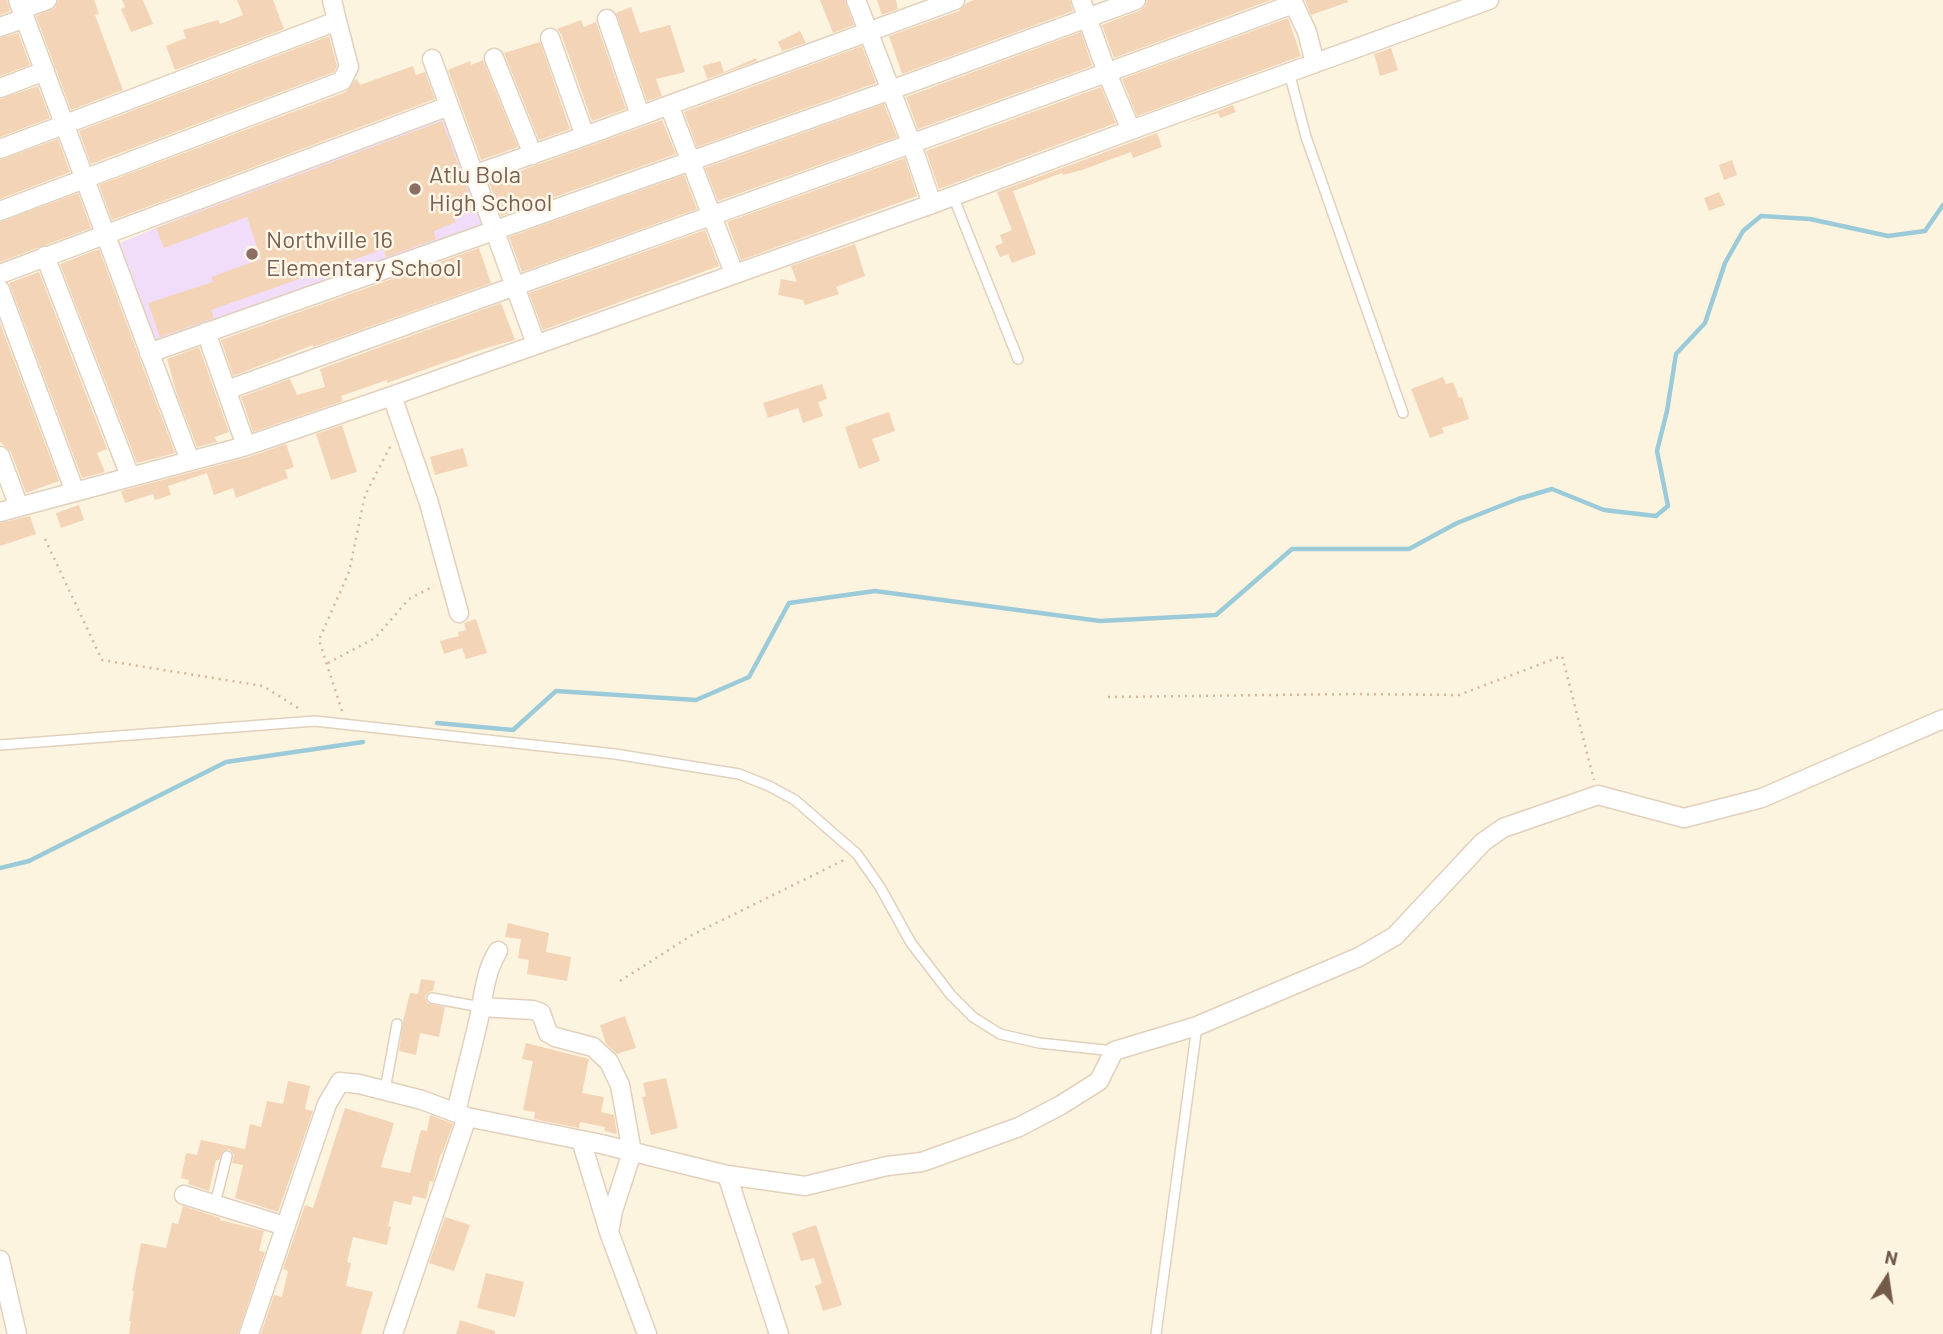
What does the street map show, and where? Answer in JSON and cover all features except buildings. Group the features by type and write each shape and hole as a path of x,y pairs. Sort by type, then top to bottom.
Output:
{"street":[{"path":"0,27 21,9 47,0"},
{"path":"0,211 342,80 349,67 332,0"},
{"path":"856,0 932,204"},
{"path":"474,175 955,0"},
{"path":"1081,0 1131,130"},
{"path":"149,353 891,90 1136,0"},
{"path":"0,512 246,446 392,396 953,197 1489,0"},
{"path":"227,390 710,215 912,145 1292,2 1307,32 1315,63"},
{"path":"21,9 190,461"},
{"path":"607,19 640,115"},
{"path":"0,149 337,20"},
{"path":"550,38 585,136"},
{"path":"494,58 533,155"},
{"path":"432,59 536,344"},
{"path":"0,88 45,71"},
{"path":"669,105 734,273"},
{"path":"0,274 449,106"},
{"path":"45,256 130,476"},
{"path":"0,290 75,492"},
{"path":"206,332 246,446"},
{"path":"392,396 429,503 458,613"},
{"path":"0,456 19,507"},
{"path":"249,1334 327,1104 340,1082 359,1084 422,1100 461,1115 727,1175 805,1186 887,1167 922,1162 1018,1127 1061,1105 1099,1081 1114,1051 1197,1026 1359,957 1395,936 1483,842 1503,828 1598,795 1684,818 1762,798 1943,719"},
{"path":"393,1334 461,1115 486,976 498,951"},
{"path":"481,1007 533,1010 541,1013 548,1032 555,1037 590,1045 609,1062 620,1084 632,1152 609,1232"},
{"path":"581,1140 609,1232 647,1334"},
{"path":"727,1175 779,1334"},
{"path":"184,1195 285,1226"},
{"path":"0,1260 6,1314 17,1334"}],"lane":[{"path":"1289,72 1306,137 1404,412"},
{"path":"953,197 1018,359"},
{"path":"0,745 314,721 615,754 739,774 795,800 857,853 880,887 911,943 951,995 973,1017 1000,1034 1039,1043 1114,1051"},
{"path":"432,998 481,1007"},
{"path":"384,1090 397,1024"},
{"path":"1156,1334 1197,1026"},
{"path":"215,1204 228,1156"}],"path":[{"path":"347,725 319,640 349,572 365,495 402,423"},
{"path":"45,539 102,660 263,686 314,721"},
{"path":"327,664 375,638 409,599 449,578"},
{"path":"1108,697 1459,695 1562,656 1598,795"},
{"path":"620,981 692,934 857,853"}],"shaded area":[{"name":"Northville 16 Elementary School","path":"446,114 486,229 157,345 120,243 344,149"}],"waterway":[{"path":"437,723 513,730 556,691 696,700 749,677 789,603 875,591 1100,621 1216,615 1292,549 1409,549 1457,523 1552,489 1604,510 1656,516 1668,506 1657,451 1667,411 1676,354 1705,323 1725,263 1743,231 1761,216 1810,219 1888,236 1925,231 1943,205"},
{"path":"0,868 29,861 226,762 363,742"}],"place":[{"name":"Atlu Bola High School","path":"415,189"},
{"name":"Northville 16 Elementary School","path":"252,254"}]}
